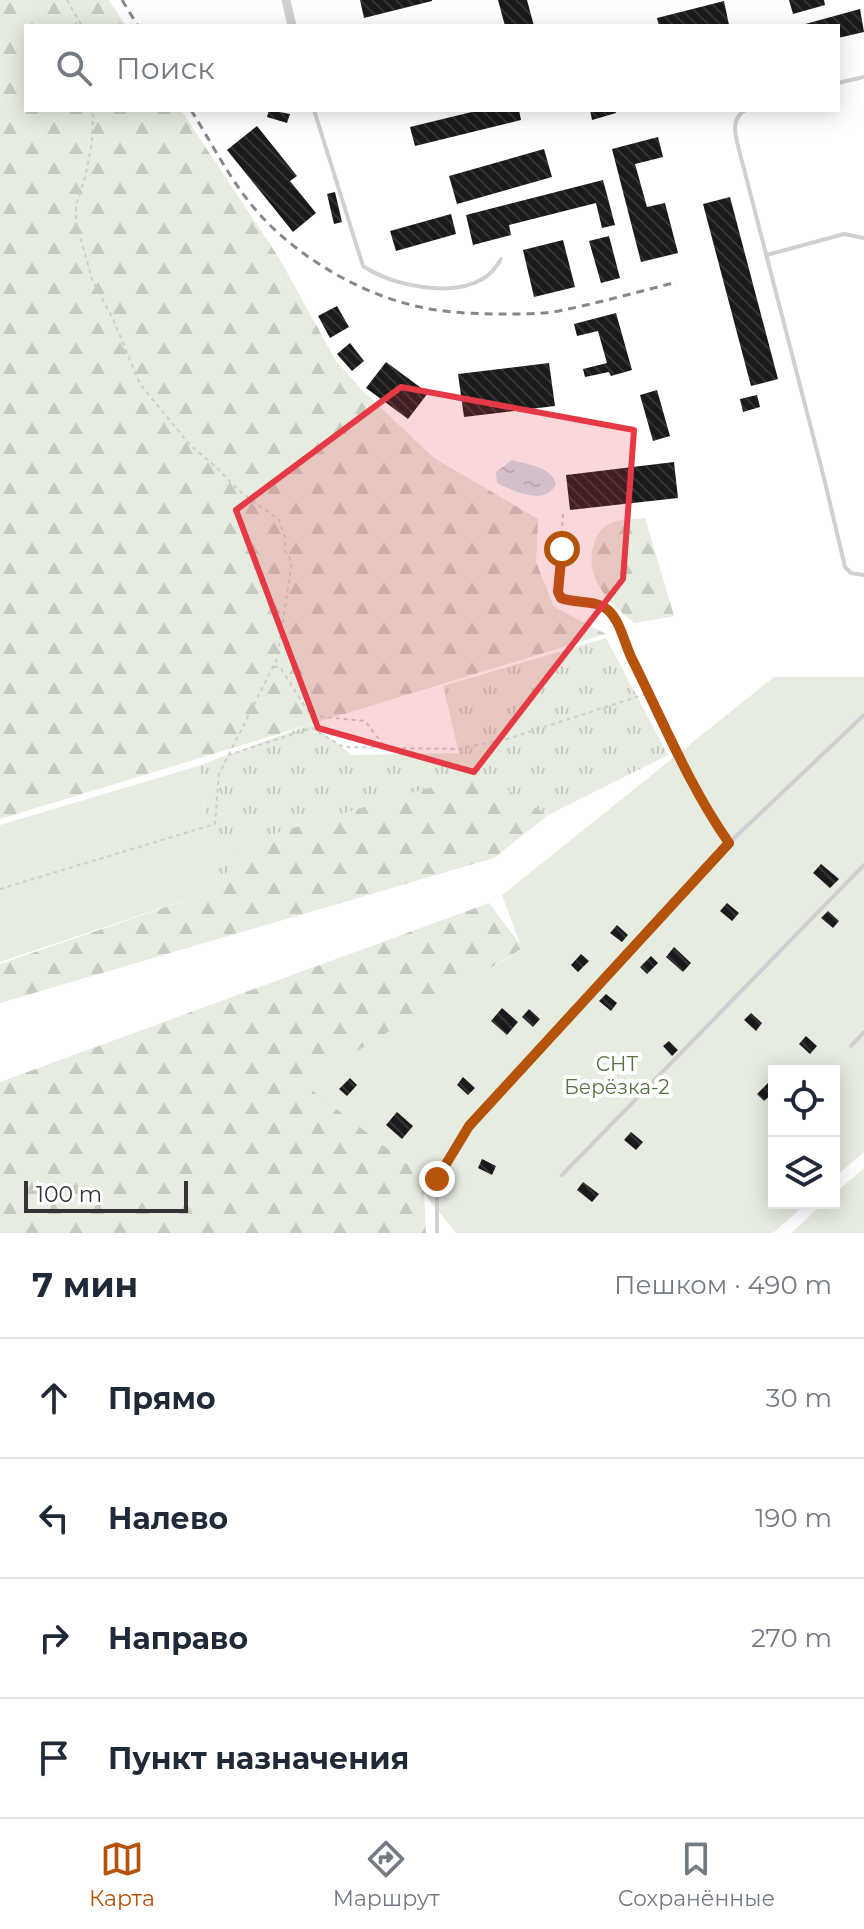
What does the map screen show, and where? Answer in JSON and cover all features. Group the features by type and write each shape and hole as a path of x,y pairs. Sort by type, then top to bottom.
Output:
{"street":[{"path":"286,0 292,24"}],"lane":[{"path":"840,83 864,77"},
{"path":"315,112 363,266 401,284 435,288 483,279 501,259"},
{"path":"743,112 735,132 845,567 851,573 864,575"},
{"path":"341,201 349,209"},
{"path":"767,255 844,234 864,238"},
{"path":"437,1233 437,1179 469,1126 729,843 864,715"},
{"path":"562,1175 864,865"},
{"path":"851,1046 864,1032"}],"path":[{"path":"67,0 81,24"},
{"path":"0,889 215,824 219,774 277,659 292,562 285,551 285,538 279,520 238,490 190,445 140,384 113,319 92,279 89,259 76,222 76,205 92,142 93,112"},
{"path":"563,514 558,592 561,598 605,607 616,619 666,732 706,810 729,843"},
{"path":"273,667 280,667 309,713 314,716 359,718 365,721 385,748"},
{"path":"227,755 312,728 343,747 458,749 507,739 649,693"}],"highlighted area":[{"path":"401,387 634,430 623,579 474,772 318,728 236,510"}],"green space":[{"path":"0,0 109,0 125,24 24,24 24,112 182,112 279,258 336,361 434,458 538,519 536,562 554,607 606,634 0,819"},
{"path":"645,518 674,616 634,623 601,589 595,579 592,557 597,537 606,526 617,521"},
{"path":"606,638 668,755 548,815 480,773 218,889 198,766 311,724 352,755 459,753 443,686"},
{"name":"СНТ Берёзка-2","path":"774,677 864,677 864,1152 840,1173 840,1065 768,1065 768,1209 800,1209 773,1233 456,1233 424,1193 409,1165 304,1084 522,949 502,895"},
{"path":"198,766 218,889 0,962 0,825"},
{"path":"480,773 548,815 494,858 0,1003 0,964 218,889 242,843"},
{"path":"489,903 523,948 305,1084 409,1165 424,1193 426,1233 0,1233 0,1082"},
{"path":"864,1168 864,1233 791,1233 817,1209 840,1209 840,1189"}],"water":[{"path":"512,460 544,470 556,484 545,495 537,496 520,493 497,483 496,472"}],"building":[{"path":"360,0 432,0 432,1 364,18"},
{"path":"498,0 527,0 533,24 504,24"},
{"path":"789,0 824,0 825,5 793,14"},
{"path":"724,1 729,24 658,24 657,18"},
{"path":"860,9 864,32 840,38 840,24 805,24"},
{"path":"268,112 290,114 287,123 267,117"},
{"path":"472,112 519,112 521,120 415,146 410,127"},
{"path":"590,112 616,113 592,120"},
{"path":"257,126 297,176 290,181 316,213 293,232 227,150"},
{"path":"658,137 663,157 635,164 647,207 665,203 678,253 641,262 612,149"},
{"path":"544,149 552,177 457,204 449,176"},
{"path":"603,180 615,225 602,228 596,203 509,225 511,235 473,245 466,215"},
{"path":"335,192 342,222 334,224 327,194"},
{"path":"730,197 778,379 751,386 703,204"},
{"path":"451,214 456,234 396,251 390,231"},
{"path":"609,236 620,278 601,283 589,241"},
{"path":"563,240 575,287 534,297 523,250"},
{"path":"337,306 349,327 330,338 318,316"},
{"path":"616,313 632,370 611,376 609,372 585,377 583,369 607,363 598,331 577,336 574,324"},
{"path":"350,343 364,361 352,371 337,354"},
{"path":"386,362 428,393 408,419 366,388"},
{"path":"549,363 555,406 464,417 458,374"},
{"path":"657,390 670,436 653,441 640,395"},
{"path":"757,395 760,407 743,412 740,399"},
{"path":"674,462 678,498 570,510 566,475"},
{"path":"821,864 839,879 830,888 813,873"},
{"path":"727,903 739,913 732,921 720,911"},
{"path":"828,911 839,921 833,928 821,918"},
{"path":"617,925 628,935 622,942 610,933"},
{"path":"674,947 691,963 683,972 666,957"},
{"path":"581,954 589,961 578,972 571,965"},
{"path":"651,956 658,963 647,974 640,967"},
{"path":"606,994 617,1003 611,1011 599,1001"},
{"path":"502,1008 518,1022 507,1035 491,1021"},
{"path":"529,1009 540,1019 533,1027 522,1017"},
{"path":"751,1013 762,1023 756,1031 744,1020"},
{"path":"806,1036 817,1046 810,1054 799,1044"},
{"path":"669,1041 678,1050 672,1056 663,1046"},
{"path":"463,1077 475,1088 468,1095 457,1085"},
{"path":"350,1078 357,1085 347,1096 339,1089"},
{"path":"768,1083 768,1097 764,1101 757,1094"},
{"path":"397,1112 413,1126 402,1139 386,1125"},
{"path":"631,1132 643,1142 636,1150 624,1140"},
{"path":"482,1159 496,1166 492,1175 478,1168"},
{"path":"583,1182 599,1194 592,1202 577,1190"}],"railway":[{"path":"122,0 137,24"},
{"path":"192,112 242,192 278,233 316,262 380,295 444,311 532,314 574,308 677,282"}],"route":[{"path":"437,1179 469,1126 729,843 706,810 666,732 616,619 605,607 561,598 558,592 562,549"}]}
